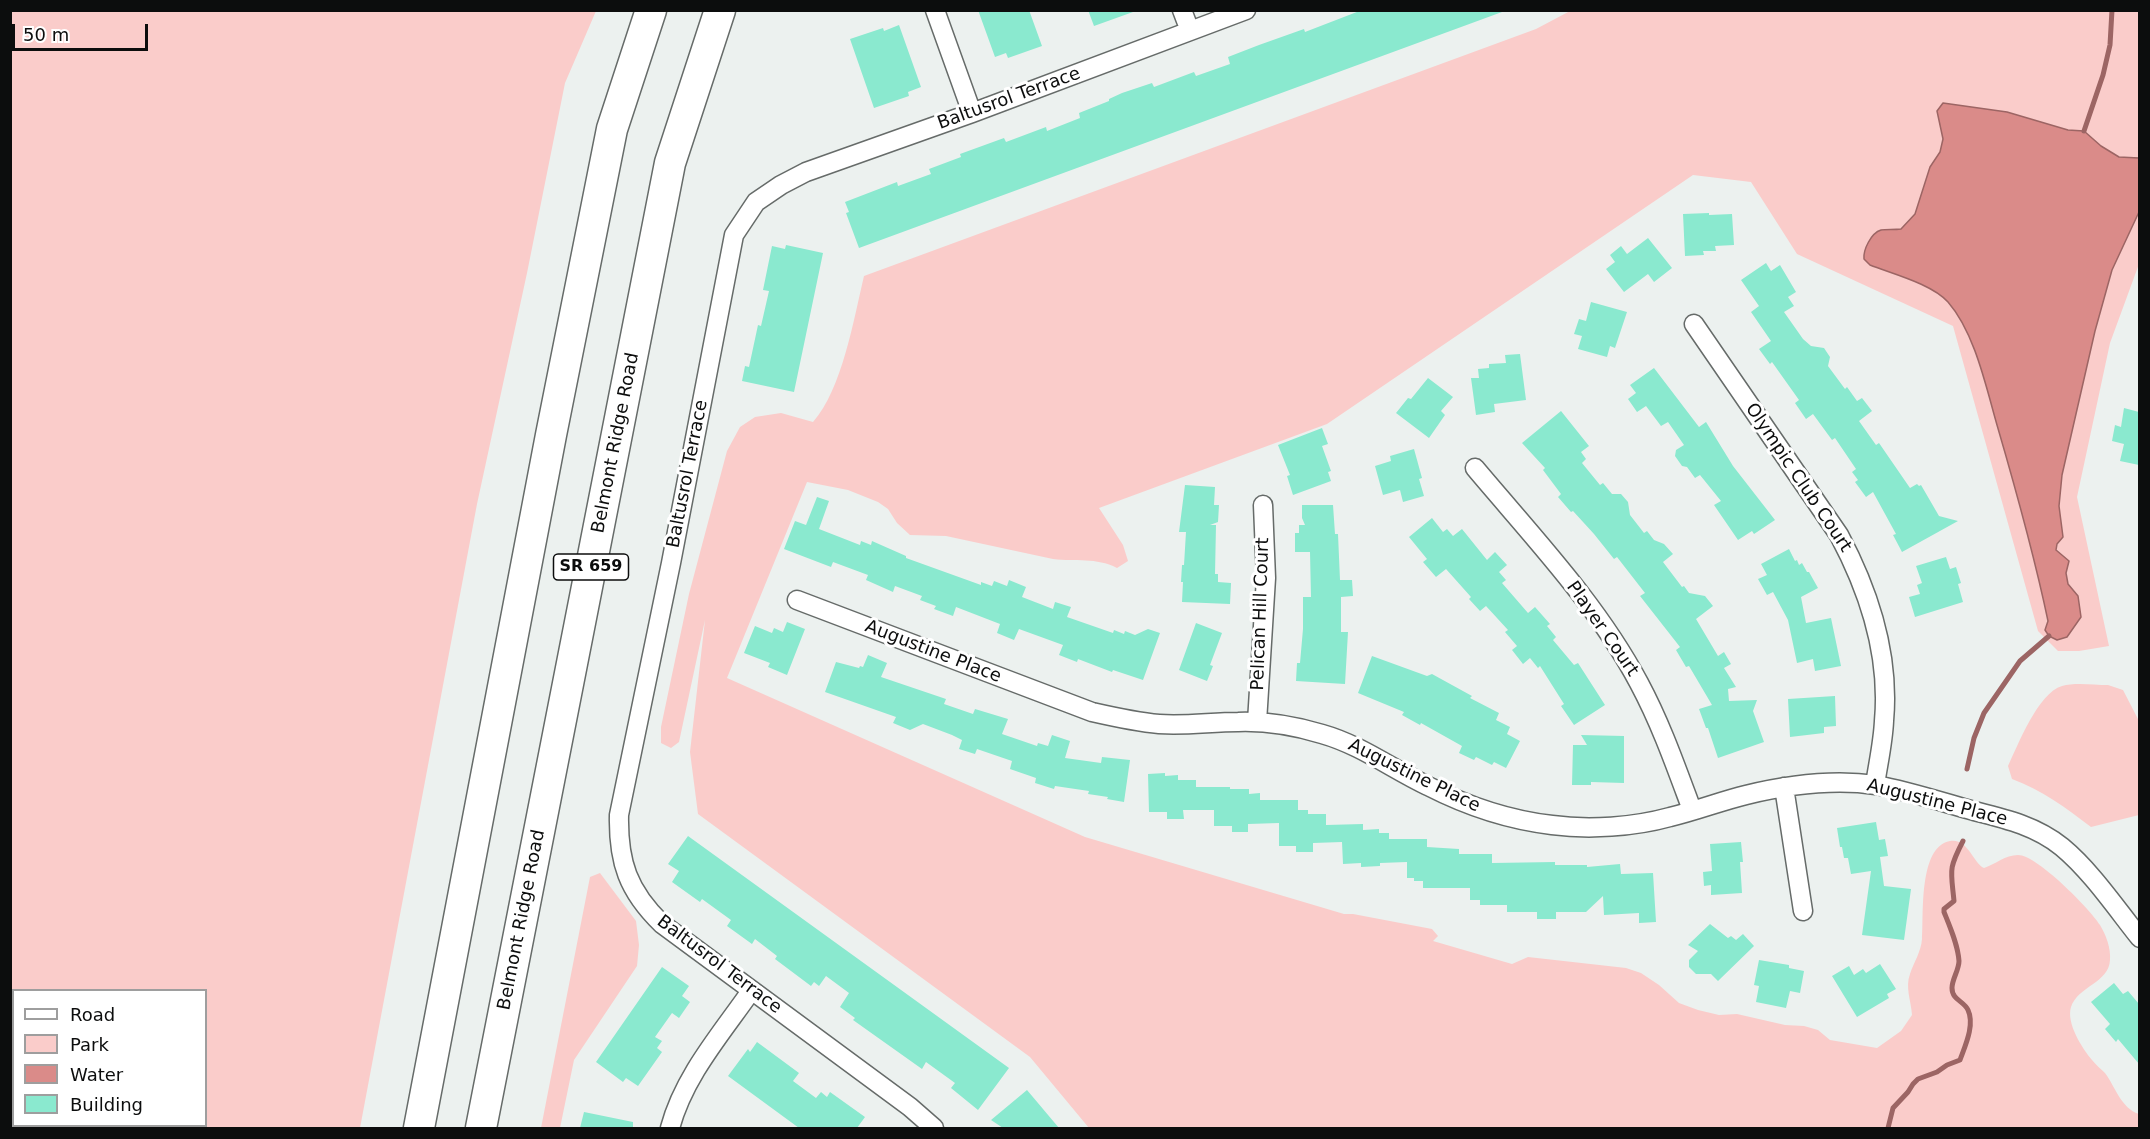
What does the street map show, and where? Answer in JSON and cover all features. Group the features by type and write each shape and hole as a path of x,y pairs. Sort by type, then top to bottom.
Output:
{"main road":[{"name":"SR 659","path":"418,1128 558,396 612,129 651,10"},
{"name":"Belmont Ridge Road","path":"482,1128 670,164 720,10"}],"street":[{"path":"935,10 972,113"},
{"path":"1182,10 1190,31"},
{"name":"Baltusrol Terrace","path":"934,1128 910,1107 662,924 646,909 633,889 623,865 618,841 619,815 669,575 734,235 756,202 780,185 806,172 972,113 1246,10"},
{"name":"Olympic Club Court","path":"1694,324 1839,536 1860,577 1870,603 1879,638 1884,676 1884,720 1875,785"},
{"name":"Player Court","path":"1475,468 1584,599 1615,642 1660,725 1692,810"},
{"name":"Pelican Hill Court","path":"1257,722 1266,578 1263,506"},
{"name":"Augustine Place","path":"797,600 1092,712 1125,720 1161,724 1257,722 1290,726 1323,734 1361,748 1426,785 1461,801 1507,817 1554,825 1632,824 1669,818 1747,795 1817,784 1875,785 1913,794 2022,824 2044,834 2064,848 2081,866 2139,938"},
{"path":"1784,788 1803,911"},
{"path":"670,1128 685,1089 699,1063 752,991"}],"green space":[{"path":"10,11 596,11 565,83 477,504 360,1128 11,1128"},
{"path":"1570,11 2139,11 2139,264 2110,343 2077,497 2109,646 2079,651 2058,651 2038,631 1953,326 1797,254 1751,182 1693,175 1327,424 1099,508 1123,545 1128,561 1117,568 1101,562 1053,559 946,536 910,535 897,523 888,509 878,502 848,490 807,482 727,678 1085,837 1344,914 1432,929 1438,936 1433,941 1512,964 1528,957 1626,968 1641,973 1679,1003 1698,1010 1719,1015 1737,1014 1785,1025 1804,1026 1818,1030 1830,1040 1877,1048 1901,1031 1912,1015 1908,989 1909,979 1921,944 1923,899 1932,856 1940,846 1956,841 1966,847 1984,868 2009,856 2027,857 2050,873 2075,896 2094,917 2106,937 2110,955 2108,968 2075,1000 2071,1007 2071,1020 2076,1035 2088,1055 2105,1073 2123,1102 2139,1114 2139,1128 1089,1128 1030,1057 698,814 690,752 705,620 679,742 671,748 661,743 661,727 689,594 727,451 740,427 755,417 781,413 813,422 832,392 846,353 864,276 1536,29"},
{"path":"2073,684 2108,685 2123,690 2139,721 2139,815 2091,827 2044,794 2012,779 2008,766 2037,709 2053,691"},
{"path":"600,873 636,921 639,945 637,966 574,1060 560,1128 541,1128 590,877"}],"water":[{"path":"1943,103 2007,112 2068,130 2084,131 2101,146 2119,157 2139,158 2139,212 2112,270 2095,331 2062,475 2059,506 2063,537 2057,544 2056,550 2069,561 2066,573 2068,584 2078,596 2081,617 2067,637 2057,640 2049,636 2045,630 2048,621 2037,571 1984,378 1966,329 1948,302 1941,296 1912,280 1870,265 1864,259 1866,247 1877,232 1901,229 1915,214 1930,167 1940,152 1943,139 1937,111"}],"building":[{"path":"978,10 1029,10 1042,46 1008,58 1006,53 995,57"},
{"path":"1088,10 1133,10 1133,12 1094,26"},
{"path":"1362,10 1502,12 859,248 846,213 849,212 845,202 897,182 898,186 931,174 929,169 961,157 960,154 1004,138 1006,142 1046,127 1047,131 1080,118 1079,113 1122,93 1152,83 1154,87 1194,72 1196,76 1230,64 1228,57 1304,29 1305,32"},
{"path":"899,25 921,87 908,92 909,96 874,108 850,39"},
{"path":"1709,213 1709,215 1732,214 1734,245 1715,246 1716,251 1703,251 1704,255 1685,256 1683,214"},
{"path":"1648,238 1672,268 1654,282 1648,274 1624,292 1606,269 1615,262 1610,255 1621,246 1627,254"},
{"path":"786,245 823,253 794,392 742,381 745,366 749,367 758,325 761,326 769,291 763,290 772,246 785,249"},
{"path":"1766,263 1771,271 1780,265 1796,292 1788,297 1794,306 1784,312 1803,339 1811,346 1824,348 1830,357 1828,366 1845,389 1847,387 1857,401 1862,398 1872,411 1859,421 1876,445 1879,443 1910,488 1917,484 1921,485 1939,516 1958,521 1902,552 1893,535 1896,534 1873,492 1866,497 1855,482 1858,480 1852,472 1856,469 1835,438 1832,440 1813,414 1806,419 1795,403 1799,400 1772,362 1770,364 1759,349 1771,341 1751,312 1759,306 1741,280"},
{"path":"1591,302 1627,312 1615,348 1610,346 1607,357 1578,349 1582,336 1574,334 1579,319 1586,321"},
{"path":"1520,354 1526,400 1494,404 1495,412 1476,415 1471,378 1479,378 1478,369 1489,368 1489,364 1506,363 1505,355"},
{"path":"1654,368 1699,427 1706,422 1733,466 1775,520 1754,534 1752,531 1738,540 1714,505 1721,501 1700,475 1695,478 1675,456 1676,450 1684,445 1668,422 1661,426 1646,406 1637,412 1628,399 1636,393 1630,385"},
{"path":"1428,378 1453,397 1441,411 1445,415 1429,438 1396,413"},
{"path":"2124,408 2139,412 2139,465 2120,461 2124,444 2112,441 2115,425 2121,427"},
{"path":"1561,411 1589,446 1581,452 1586,459 1582,463 1600,485 1603,483 1612,494 1621,494 1628,502 1630,515 1644,533 1647,531 1654,540 1664,544 1673,554 1663,562 1682,587 1684,586 1689,593 1705,596 1713,606 1696,619 1718,656 1724,652 1731,664 1724,668 1736,687 1728,689 1729,701 1757,700 1753,711 1764,742 1718,758 1699,709 1712,705 1689,666 1686,667 1676,650 1680,647 1640,596 1645,593 1617,557 1614,559 1594,534 1558,497 1561,494 1543,470 1545,468 1522,443"},
{"path":"1322,428 1328,444 1322,446 1331,471 1328,472 1331,481 1293,495 1287,476 1290,475 1278,445"},
{"path":"1414,449 1424,496 1403,502 1400,490 1383,495 1375,466 1391,461 1390,456"},
{"path":"1185,485 1215,487 1214,505 1219,505 1218,522 1210,525 1216,525 1215,574 1218,574 1218,582 1231,583 1230,604 1182,602 1183,582 1181,582 1186,532 1179,532"},
{"path":"817,497 829,501 819,529 860,545 861,541 871,545 872,541 906,558 981,585 981,582 992,586 994,581 1007,586 1009,580 1026,587 1022,597 1053,609 1055,602 1071,607 1067,617 1113,633 1114,630 1124,634 1125,631 1135,635 1148,629 1160,633 1143,680 1059,655 1063,645 1019,629 1014,640 997,633 1000,624 956,607 953,616 934,609 936,606 920,600 922,596 895,586 893,592 866,580 868,575 833,562 831,567 784,549 795,521 806,525"},
{"path":"1302,505 1333,505 1335,534 1338,534 1340,580 1352,580 1353,596 1341,597 1341,632 1348,632 1345,684 1296,681 1303,629 1303,597 1311,597 1310,552 1295,552 1295,533 1299,533 1299,525 1305,525 1302,518"},
{"path":"1432,518 1443,532 1447,529 1453,536 1462,529 1487,560 1495,552 1507,565 1499,572 1506,580 1502,583 1528,613 1535,607 1550,624 1547,626 1556,637 1553,640 1574,665 1578,663 1605,705 1574,725 1561,706 1564,704 1540,666 1538,668 1530,658 1523,664 1512,650 1517,646 1505,632 1508,630 1486,606 1480,611 1469,599 1471,597 1446,569 1436,577 1423,562 1427,559 1409,537"},
{"path":"1789,549 1795,561 1797,560 1799,565 1802,563 1818,588 1801,597 1806,623 1831,618 1841,666 1815,671 1813,659 1797,663 1788,620 1773,592 1767,595 1758,579 1767,575 1761,564"},
{"path":"1946,557 1950,569 1956,567 1963,602 1915,617 1909,597 1920,594 1917,585 1922,583 1916,566"},
{"path":"787,622 805,629 787,675 768,667 770,663 744,653 755,626 772,633 774,628 783,632"},
{"path":"1196,623 1222,633 1210,665 1213,666 1207,681 1179,670"},
{"path":"868,655 887,663 881,677 946,699 944,704 973,714 975,709 1008,719 1002,734 1037,746 1038,743 1048,746 1052,735 1070,741 1065,758 1101,763 1102,757 1130,760 1124,802 1088,794 1089,791 1055,786 1054,789 1035,783 1036,778 1010,769 1012,761 977,749 975,754 959,749 962,740 952,735 923,724 910,730 893,723 896,717 825,692 836,662 859,668 863,667"},
{"path":"1372,656 1427,676 1432,674 1499,713 1496,720 1510,727 1507,734 1520,741 1506,768 1494,762 1492,765 1476,757 1474,760 1459,753 1462,746 1402,715 1404,712 1358,693"},
{"path":"1835,696 1836,726 1824,727 1824,733 1790,737 1788,699"},
{"path":"1581,735 1624,736 1624,783 1591,782 1591,785 1572,785 1573,745 1587,745"},
{"path":"1165,773 1165,776 1178,775 1178,780 1196,780 1196,787 1249,789 1249,794 1260,793 1260,800 1298,800 1298,810 1308,810 1308,814 1326,814 1326,825 1363,824 1363,830 1379,829 1379,833 1389,833 1389,839 1427,839 1427,847 1459,849 1459,854 1492,854 1492,863 1555,862 1555,865 1587,865 1587,867 1620,864 1621,874 1653,873 1656,922 1639,923 1639,913 1604,915 1603,896 1586,912 1556,912 1556,919 1537,919 1537,912 1507,912 1507,905 1480,905 1480,900 1470,900 1470,888 1423,888 1423,881 1407,878 1407,862 1380,863 1380,866 1361,867 1361,863 1343,864 1342,842 1313,843 1313,852 1296,852 1296,846 1279,846 1279,823 1248,824 1248,832 1232,832 1232,826 1214,826 1214,810 1183,810 1184,819 1167,819 1167,812 1149,812 1148,774"},
{"path":"1876,822 1879,840 1885,839 1888,856 1880,857 1884,886 1911,889 1904,940 1862,935 1871,871 1851,874 1848,858 1844,858 1842,847 1840,847 1837,828"},
{"path":"688,836 1009,1068 978,1110 951,1088 955,1083 926,1062 922,1069 853,1020 855,1018 840,1007 849,993 826,976 819,986 814,982 811,986 775,959 777,956 755,939 752,944 727,926 731,920 702,899 700,902 672,882 679,871 668,864"},
{"path":"1741,842 1742,893 1711,895 1711,885 1704,886 1703,872 1712,871 1710,844"},
{"path":"1710,924 1728,938 1731,936 1736,940 1743,934 1754,946 1718,981 1711,974 1696,974 1689,967 1689,960 1698,951 1688,945"},
{"path":"1759,960 1789,965 1789,968 1804,971 1800,993 1790,991 1786,1008 1756,1002 1759,986 1754,985"},
{"path":"1880,964 1896,989 1887,994 1889,998 1857,1017 1832,976 1849,966 1854,975 1863,969 1866,973"},
{"path":"662,967 689,986 682,996 690,1002 679,1018 672,1013 655,1037 662,1041 657,1048 662,1052 638,1086 626,1078 623,1082 596,1062"},
{"path":"2114,983 2123,994 2128,991 2139,1004 2139,1064 2118,1039 2116,1042 2105,1029 2110,1024 2091,1002"},
{"path":"757,1042 799,1073 793,1081 816,1098 821,1092 827,1097 830,1092 865,1117 857,1128 799,1128 728,1076 748,1049 750,1052"},
{"path":"1027,1090 1059,1128 1003,1128 991,1120"},
{"path":"584,1112 633,1122 633,1128 580,1128"}],"waterway":[{"path":"2084,131 2103,75 2110,45 2112,10"},
{"path":"1967,769 1974,738 1984,713 2020,661 2049,636"},
{"path":"1888,1128 1893,1108 1913,1084 1918,1079 1960,1060 1969,1035 1968,1010 1953,992 1952,985 1959,961 1944,912 1944,909 1954,901 1952,870 1963,841"}]}
